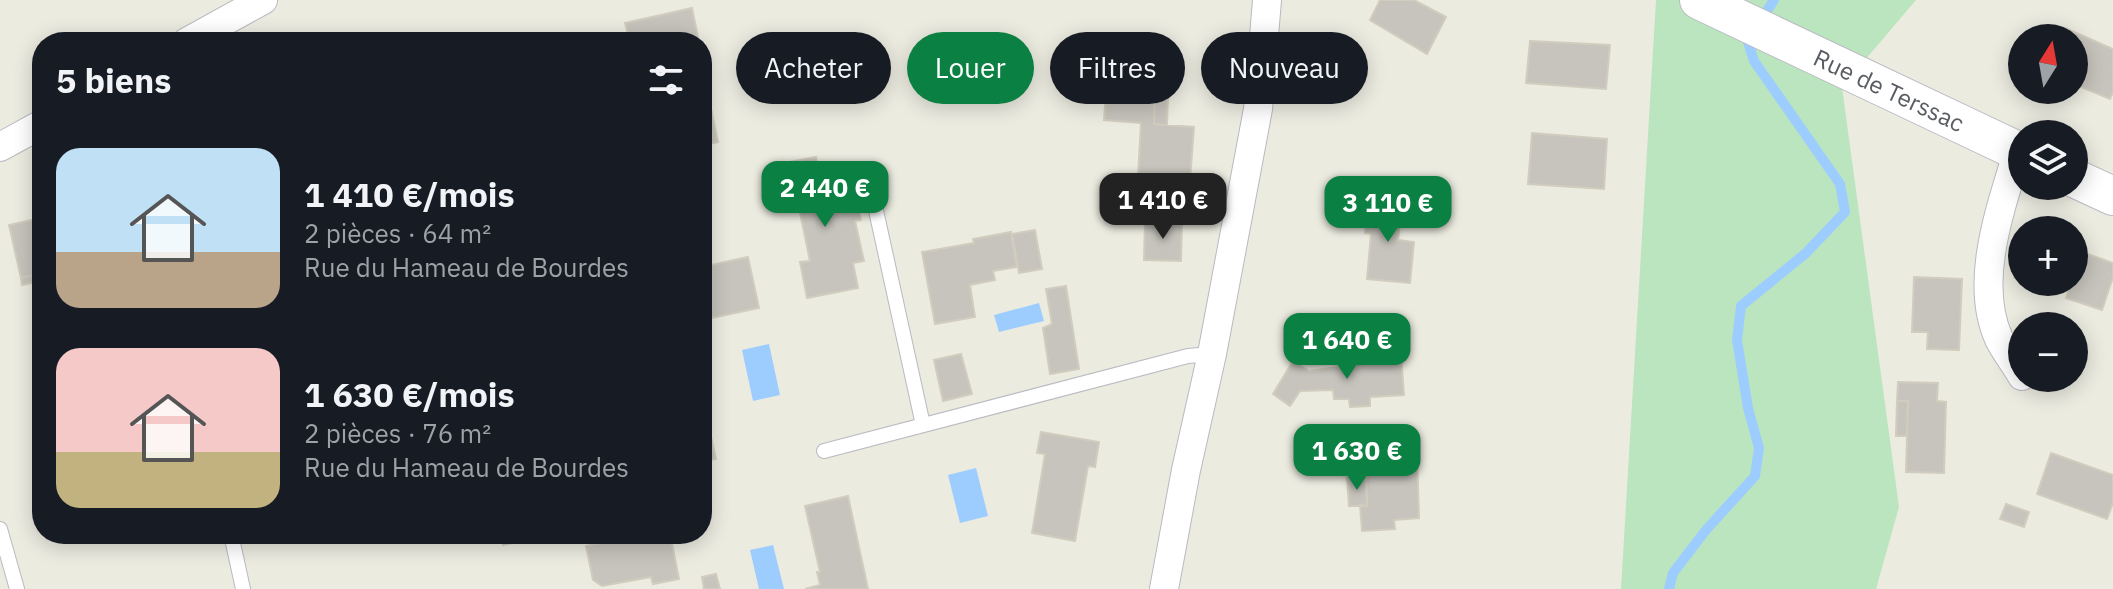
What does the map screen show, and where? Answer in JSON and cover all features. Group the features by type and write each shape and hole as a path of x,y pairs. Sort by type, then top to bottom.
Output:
{"street":[{"path":"205,32 263,0"},
{"path":"1164,589 1258,109 1267,0"},
{"name":"Rue de Terssac","path":"1699,0 2008,146"},
{"path":"0,147 32,129"},
{"path":"2088,184 2113,196"},
{"path":"2008,188 1995,227 1989,298 1999,338 2008,353"}],"lane":[{"path":"868,174 923,425"},
{"path":"824,451 1188,356 1212,354"},
{"path":"0,529 17,589"},
{"path":"233,544 243,589"}],"green space":[{"path":"1656,0 1916,0 1842,87 1899,507 1876,589 1621,589"}],"water":[{"path":"1039,303 1044,321 999,332 994,315"},
{"path":"769,344 780,395 753,401 742,350"},
{"path":"976,468 988,516 960,523 948,475"},
{"path":"773,545 784,589 759,589 750,550"}],"building":[{"path":"1380,0 1414,0 1446,17 1427,54 1370,20"},
{"path":"692,8 697,32 627,32 625,23"},
{"path":"2088,38 2113,49 2113,92 2110,99 2088,90"},
{"path":"1530,41 1610,45 1606,89 1526,83"},
{"path":"1105,104 1155,104 1154,124 1194,127 1190,180 1138,176 1141,123 1104,120"},
{"path":"1155,104 1168,104 1167,125 1154,124"},
{"path":"712,113 718,142 712,144"},
{"path":"1532,133 1607,139 1604,189 1528,184"},
{"path":"816,157 820,177 831,175 835,195 855,191 861,220 855,221 864,261 853,263 858,288 807,298 800,262 810,261 798,203 792,204 784,163"},
{"path":"1368,201 1402,205 1398,240 1414,242 1410,283 1367,279 1371,234 1365,233"},
{"path":"32,220 32,275 21,278 9,225"},
{"path":"1145,221 1182,223 1181,261 1144,260"},
{"path":"1035,230 1042,269 1019,273 1012,234"},
{"path":"1011,232 1017,267 993,271 995,280 970,285 975,317 935,324 922,252 974,243 973,239"},
{"path":"2088,254 2113,263 2113,277 2102,310 2066,298 2088,296"},
{"path":"748,257 759,308 712,318 712,265"},
{"path":"32,275 32,283 22,285 21,278"},
{"path":"1914,277 1962,279 1959,350 1927,349 1928,332 1912,332"},
{"path":"1066,286 1079,369 1050,374 1043,328 1052,324 1046,289"},
{"path":"961,354 972,394 943,401 934,360"},
{"path":"1401,355 1404,395 1370,397 1370,406 1350,407 1349,399 1334,399 1333,390 1300,391 1290,406 1273,394 1293,361 1309,371 1367,363 1367,357"},
{"path":"1898,382 1938,383 1937,401 1946,402 1944,473 1906,472 1908,401 1897,401"},
{"path":"1897,401 1908,401 1907,436 1896,436"},
{"path":"1041,432 1099,442 1095,467 1088,466 1075,541 1032,533 1045,454 1037,453"},
{"path":"1417,453 1419,518 1394,520 1395,529 1362,531 1360,505 1367,506 1366,456"},
{"path":"2051,453 2113,475 2113,503 2107,519 2037,494"},
{"path":"1366,477 1367,506 1349,506 1347,478"},
{"path":"848,496 868,589 805,589 820,585 817,572 820,572 805,506"},
{"path":"2006,504 2029,512 2024,527 2000,519"},
{"path":"672,544 679,579 653,584 651,577 602,586 593,580 586,546"},
{"path":"716,574 720,589 704,589 702,577"}],"waterway":[{"path":"1761,20 1774,0"},
{"path":"1669,589 1673,573 1706,530 1755,476 1759,448 1748,408 1737,340 1741,306 1806,253 1845,212 1840,184 1754,61 1748,42 1753,34"}]}
